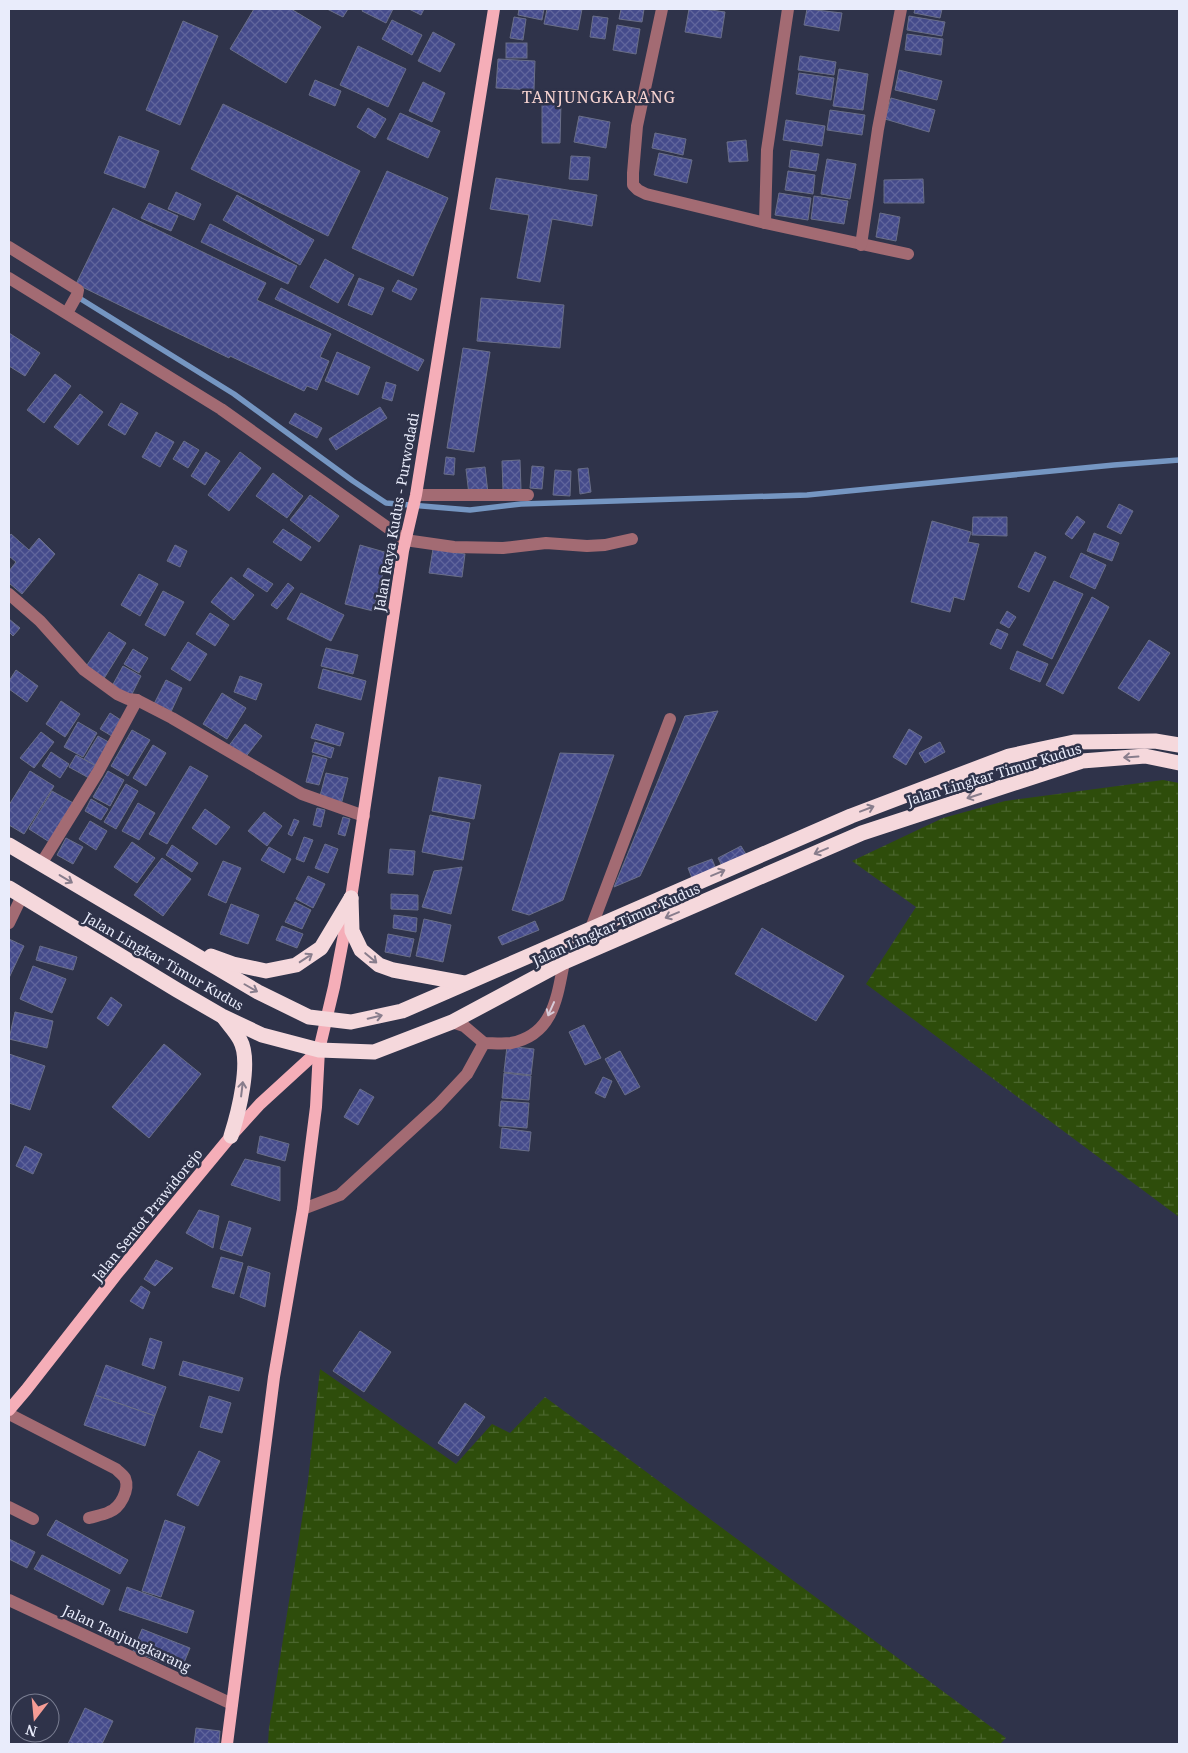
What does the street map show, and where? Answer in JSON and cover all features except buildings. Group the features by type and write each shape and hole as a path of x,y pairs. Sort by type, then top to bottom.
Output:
{"highway":[{"name":"Jalan Lingkar Timur Kudus","path":"9,845 275,1000 309,1017 351,1022 402,1011 851,816 1009,756 1074,742 1114,740 1155,741 1179,745"},
{"name":"Jalan Lingkar Timur Kudus","path":"9,888 169,986 222,1016 262,1035 319,1050 374,1052 452,1022 564,962 862,833 1082,761 1145,756 1179,763"},
{"path":"176,944 233,964 266,971 296,965 321,948 351,898"},
{"path":"351,898 352,931 361,950 378,965 393,970 464,983"},
{"path":"222,1016 241,1041 245,1061 239,1112 232,1136"}],"main road":[{"name":"Jalan Raya Kudus - Purwodadi","path":"227,1744 274,1377 307,1208 319,1050 351,898 406,535 416,496 494,9"},
{"name":"Jalan Sentot Prawidorejo","path":"9,1412 116,1275 232,1136 260,1104 319,1050"}],"street":[{"path":"662,9 637,126 633,184 638,190 646,194 765,223 908,254"},
{"path":"765,223 767,150 788,9"},
{"path":"861,245 878,128 901,9"},
{"path":"9,247 78,290 68,311"},
{"path":"9,278 68,311 221,408 406,535 454,547 503,548 546,543 587,546 605,545 632,539"},
{"path":"416,496 528,495"},
{"path":"9,594 40,621 84,670 117,694 128,699 137,700 172,718 302,794 364,816"},
{"path":"40,864 98,772 137,700"},
{"path":"591,928 670,719"},
{"path":"9,923 22,896"},
{"path":"452,1022 464,1026 484,1043 510,1043 536,1034 552,1011 558,994 564,962"},
{"path":"307,1208 340,1195 438,1105 466,1074 484,1043"},
{"path":"9,1412 116,1469 124,1477 127,1486 118,1506 110,1512 89,1518"},
{"path":"9,1507 33,1520"},
{"name":"Jalan Tanjungkarang","path":"9,1600 232,1704"}],"green space":[{"path":"1163,780 1179,783 1179,1217 866,984 916,907 852,861 943,818 1005,801"},
{"path":"320,1369 456,1464 492,1424 510,1433 545,1397 1006,1738 1000,1744 268,1744 308,1481"}],"waterway":[{"path":"76,296 234,394 386,503 470,510 521,504 807,495 1179,460"}],"district":[{"name":"TANJUNGKARANG","path":"599,97"}]}
